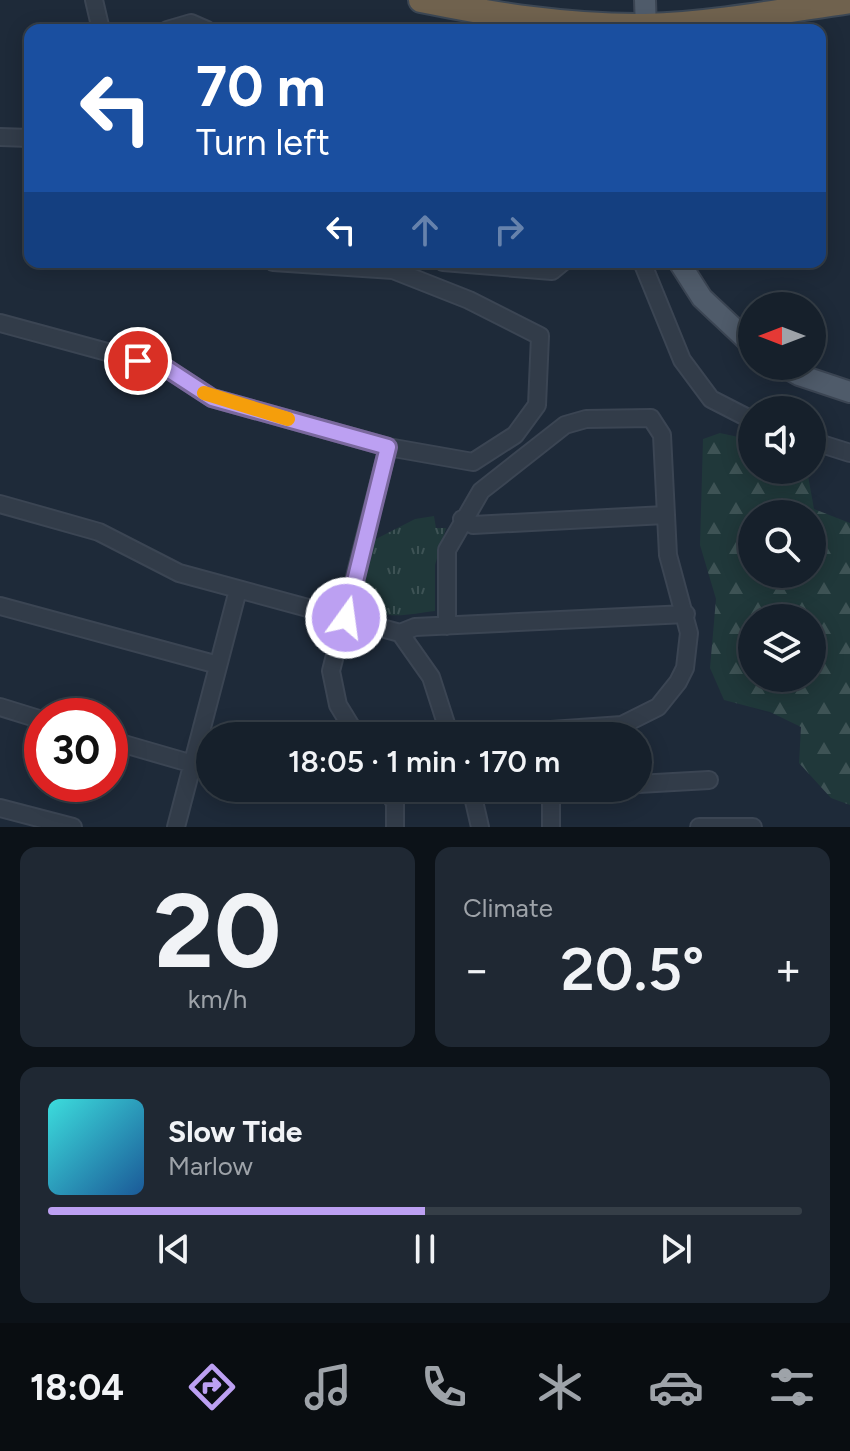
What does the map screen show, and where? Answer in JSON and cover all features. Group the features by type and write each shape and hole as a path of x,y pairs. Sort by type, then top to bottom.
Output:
{"highway":[{"path":"421,0 580,24"},
{"path":"680,24 850,1"}],"main road":[{"path":"645,0 646,24"},
{"path":"683,268 702,298 738,332"},
{"path":"814,380 850,392"}],"street":[{"path":"94,1 100,24"},
{"path":"0,137 24,138"},
{"path":"0,323 166,368 212,398 388,447 473,462 515,435 537,405 540,336 469,300 393,268"},
{"path":"516,268 552,271 556,268"},
{"path":"644,268 682,360 711,399 738,413"},
{"path":"447,626 447,550 462,519 481,491 565,425 586,419 651,418 662,435 668,555 689,633 685,668 670,695 646,715 629,722"},
{"path":"826,445 850,453"},
{"path":"348,722 338,705 331,682 388,447"},
{"path":"0,504 99,532 164,567 400,633 415,627 686,614"},
{"path":"462,519 473,525 665,515"},
{"path":"176,827 238,590"},
{"path":"0,606 218,665"},
{"path":"400,633 431,677 445,722"},
{"path":"0,707 24,714"},
{"path":"128,745 193,764"},
{"path":"652,783 709,780"},
{"path":"394,802 395,827"},
{"path":"474,802 480,827"},
{"path":"551,802 551,827"},
{"path":"0,808 73,827"},
{"path":"699,827 753,827"}],"green space":[{"path":"720,433 738,437 738,484 810,484 812,500 738,500 738,588 826,588 826,514 850,523 850,805 831,798 799,763 801,727 770,712 724,700 710,668 716,599 700,545 703,439"},
{"path":"434,516 436,528 446,528 435,565 435,611 393,615 375,610 361,594 372,541 415,519"}],"slow traffic":[{"path":"204,393 212,398 288,419"}],"route":[{"path":"138,361 166,368 212,398 388,447 346,618"}]}
